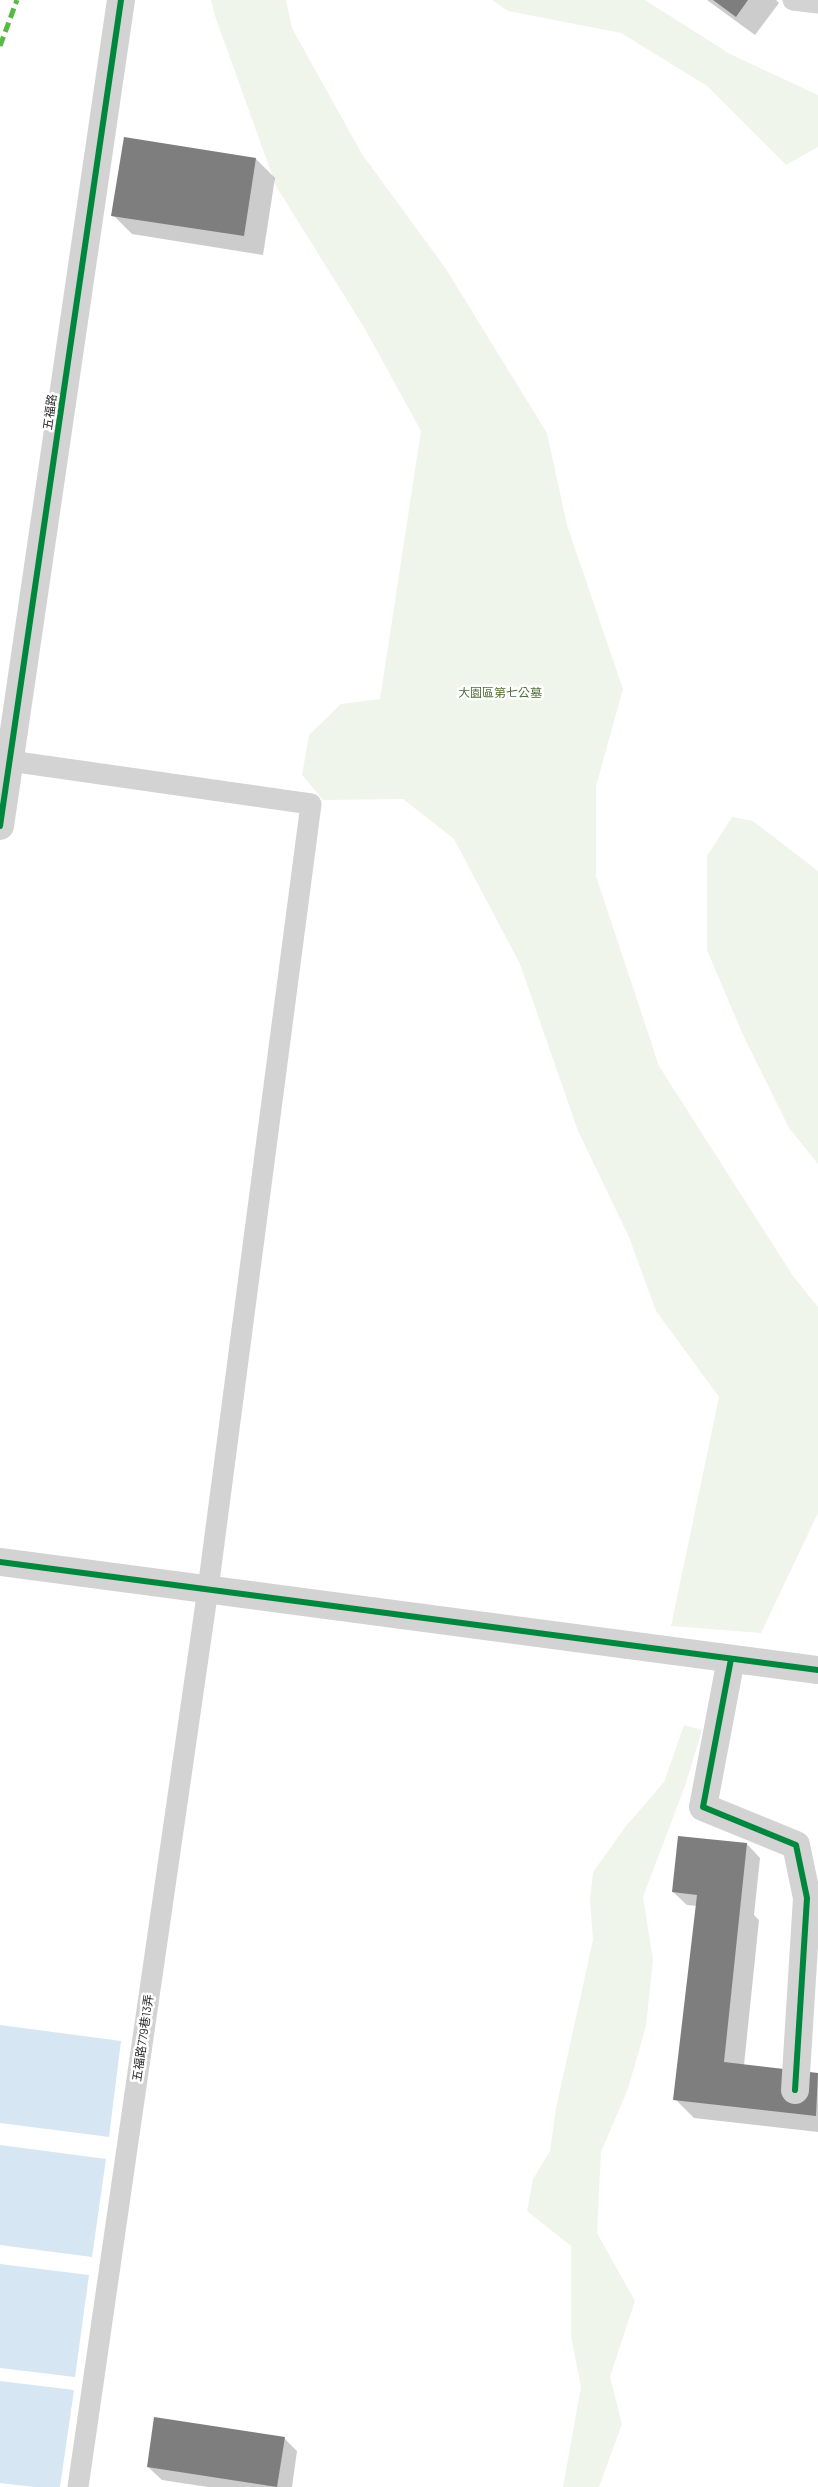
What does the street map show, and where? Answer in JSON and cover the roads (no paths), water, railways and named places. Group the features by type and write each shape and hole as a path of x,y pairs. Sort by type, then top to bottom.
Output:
{"street":[{"name":"五福路","path":"0,826 6,774 121,0"},
{"path":"0,1562 818,1670"},
{"path":"731,1659 703,1807 796,1845 807,1898 795,2090"}],"lane":[{"path":"793,0 818,2"},
{"name":"五福路779巷13弄","path":"6,774 311,804 208,1590 78,2487"}],"water":[{"path":"0,2025 121,2041 109,2137 0,2123"},
{"path":"0,2145 106,2159 92,2257 0,2245"},
{"path":"0,2264 89,2275 75,2377 0,2368"},
{"path":"0,2381 74,2390 60,2487 34,2487 0,2483"}],"park label":[{"name":"大園區第七公墓","path":"500,693"}]}
